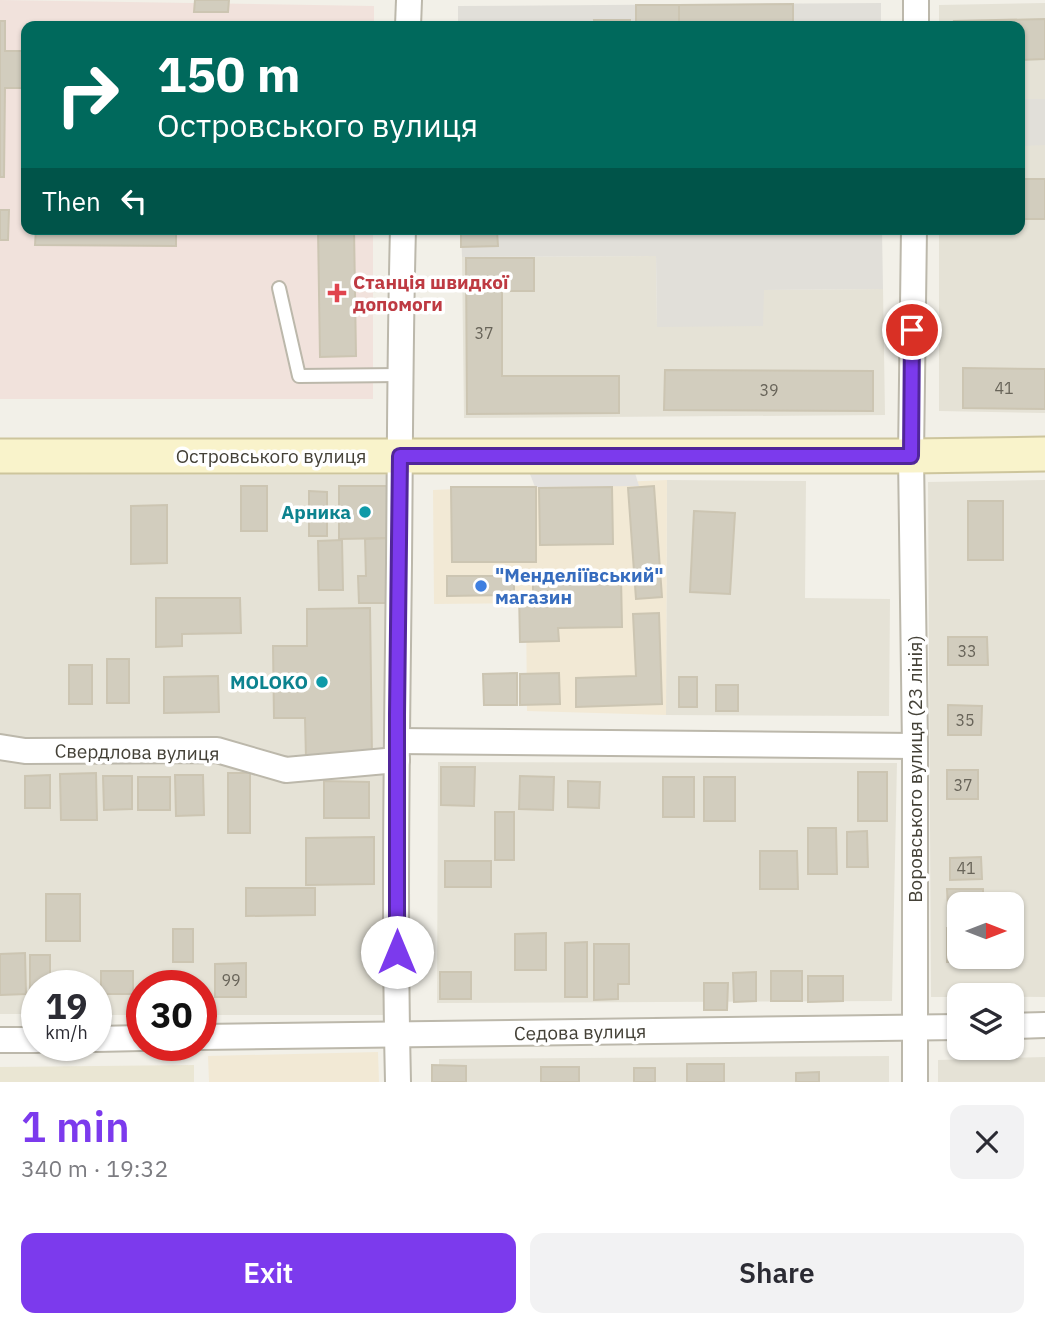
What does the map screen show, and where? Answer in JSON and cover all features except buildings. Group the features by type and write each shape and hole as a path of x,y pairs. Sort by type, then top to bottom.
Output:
{"street":[{"path":"408,21 409,0"},
{"path":"916,0 916,21"},
{"path":"398,1082 397,750 403,235"},
{"name":"Воровського вулиця (23 лiнiя)","path":"914,235 911,456 915,746 915,1082"},
{"name":"Островського вулиця","path":"0,456 1045,454"},
{"name":"Свердлова вулиця","path":"0,747 25,751 217,750 286,770 397,750 915,746"},
{"path":"1024,1026 1045,1025"},
{"name":"Седова вулиця","path":"217,1037 947,1027"},
{"path":"0,1040 21,1040"}],"lane":[{"path":"279,288 299,376 400,374"}],"shaded area":[{"path":"0,0 374,6 374,21 21,21 21,235 373,235 373,399 0,399"},
{"path":"881,3 881,21 458,21 458,6"},
{"path":"1045,3 1045,413 939,411 939,235 1025,235 1025,21 939,21 939,5"},
{"path":"1025,99 1045,99 1045,145 1025,146"},
{"path":"461,235 882,235 883,289 764,290 763,326 657,327 656,256 462,257"},
{"path":"656,256 657,326 763,326 763,290 883,289 885,415 464,418 462,257"},
{"path":"635,473 639,486 535,487 530,474"},
{"path":"0,474 398,475 396,1015 217,1015 217,970 126,970 126,1015 112,1015 112,970 21,970 21,1014 0,1014"},
{"path":"667,480 806,481 805,598 890,599 889,716 666,715"},
{"path":"667,480 666,715 527,711 526,603 434,604 433,490"},
{"path":"1045,480 1045,997 1024,997 1024,983 947,983 947,997 931,997 928,482"},
{"path":"438,762 897,763 892,1001 437,1003"},
{"path":"378,1052 379,1082 209,1082 208,1061 217,1061 217,1056"},
{"path":"889,1056 889,1082 439,1082 439,1059"},
{"path":"1045,1057 1045,1082 938,1082 938,1060 1024,1060 1024,1058"},
{"path":"194,1065 194,1082 0,1082 0,1067"}],"place":[{"name":"Станція швидкої допомоги","path":"337,293"},
{"name":"Арника","path":"365,512"},
{"name":"\"Менделіївський\" магазин","path":"481,586"},
{"name":"MOLOKO","path":"322,682"}],"route":[{"path":"397,952 400,456 911,456 912,330"}]}
